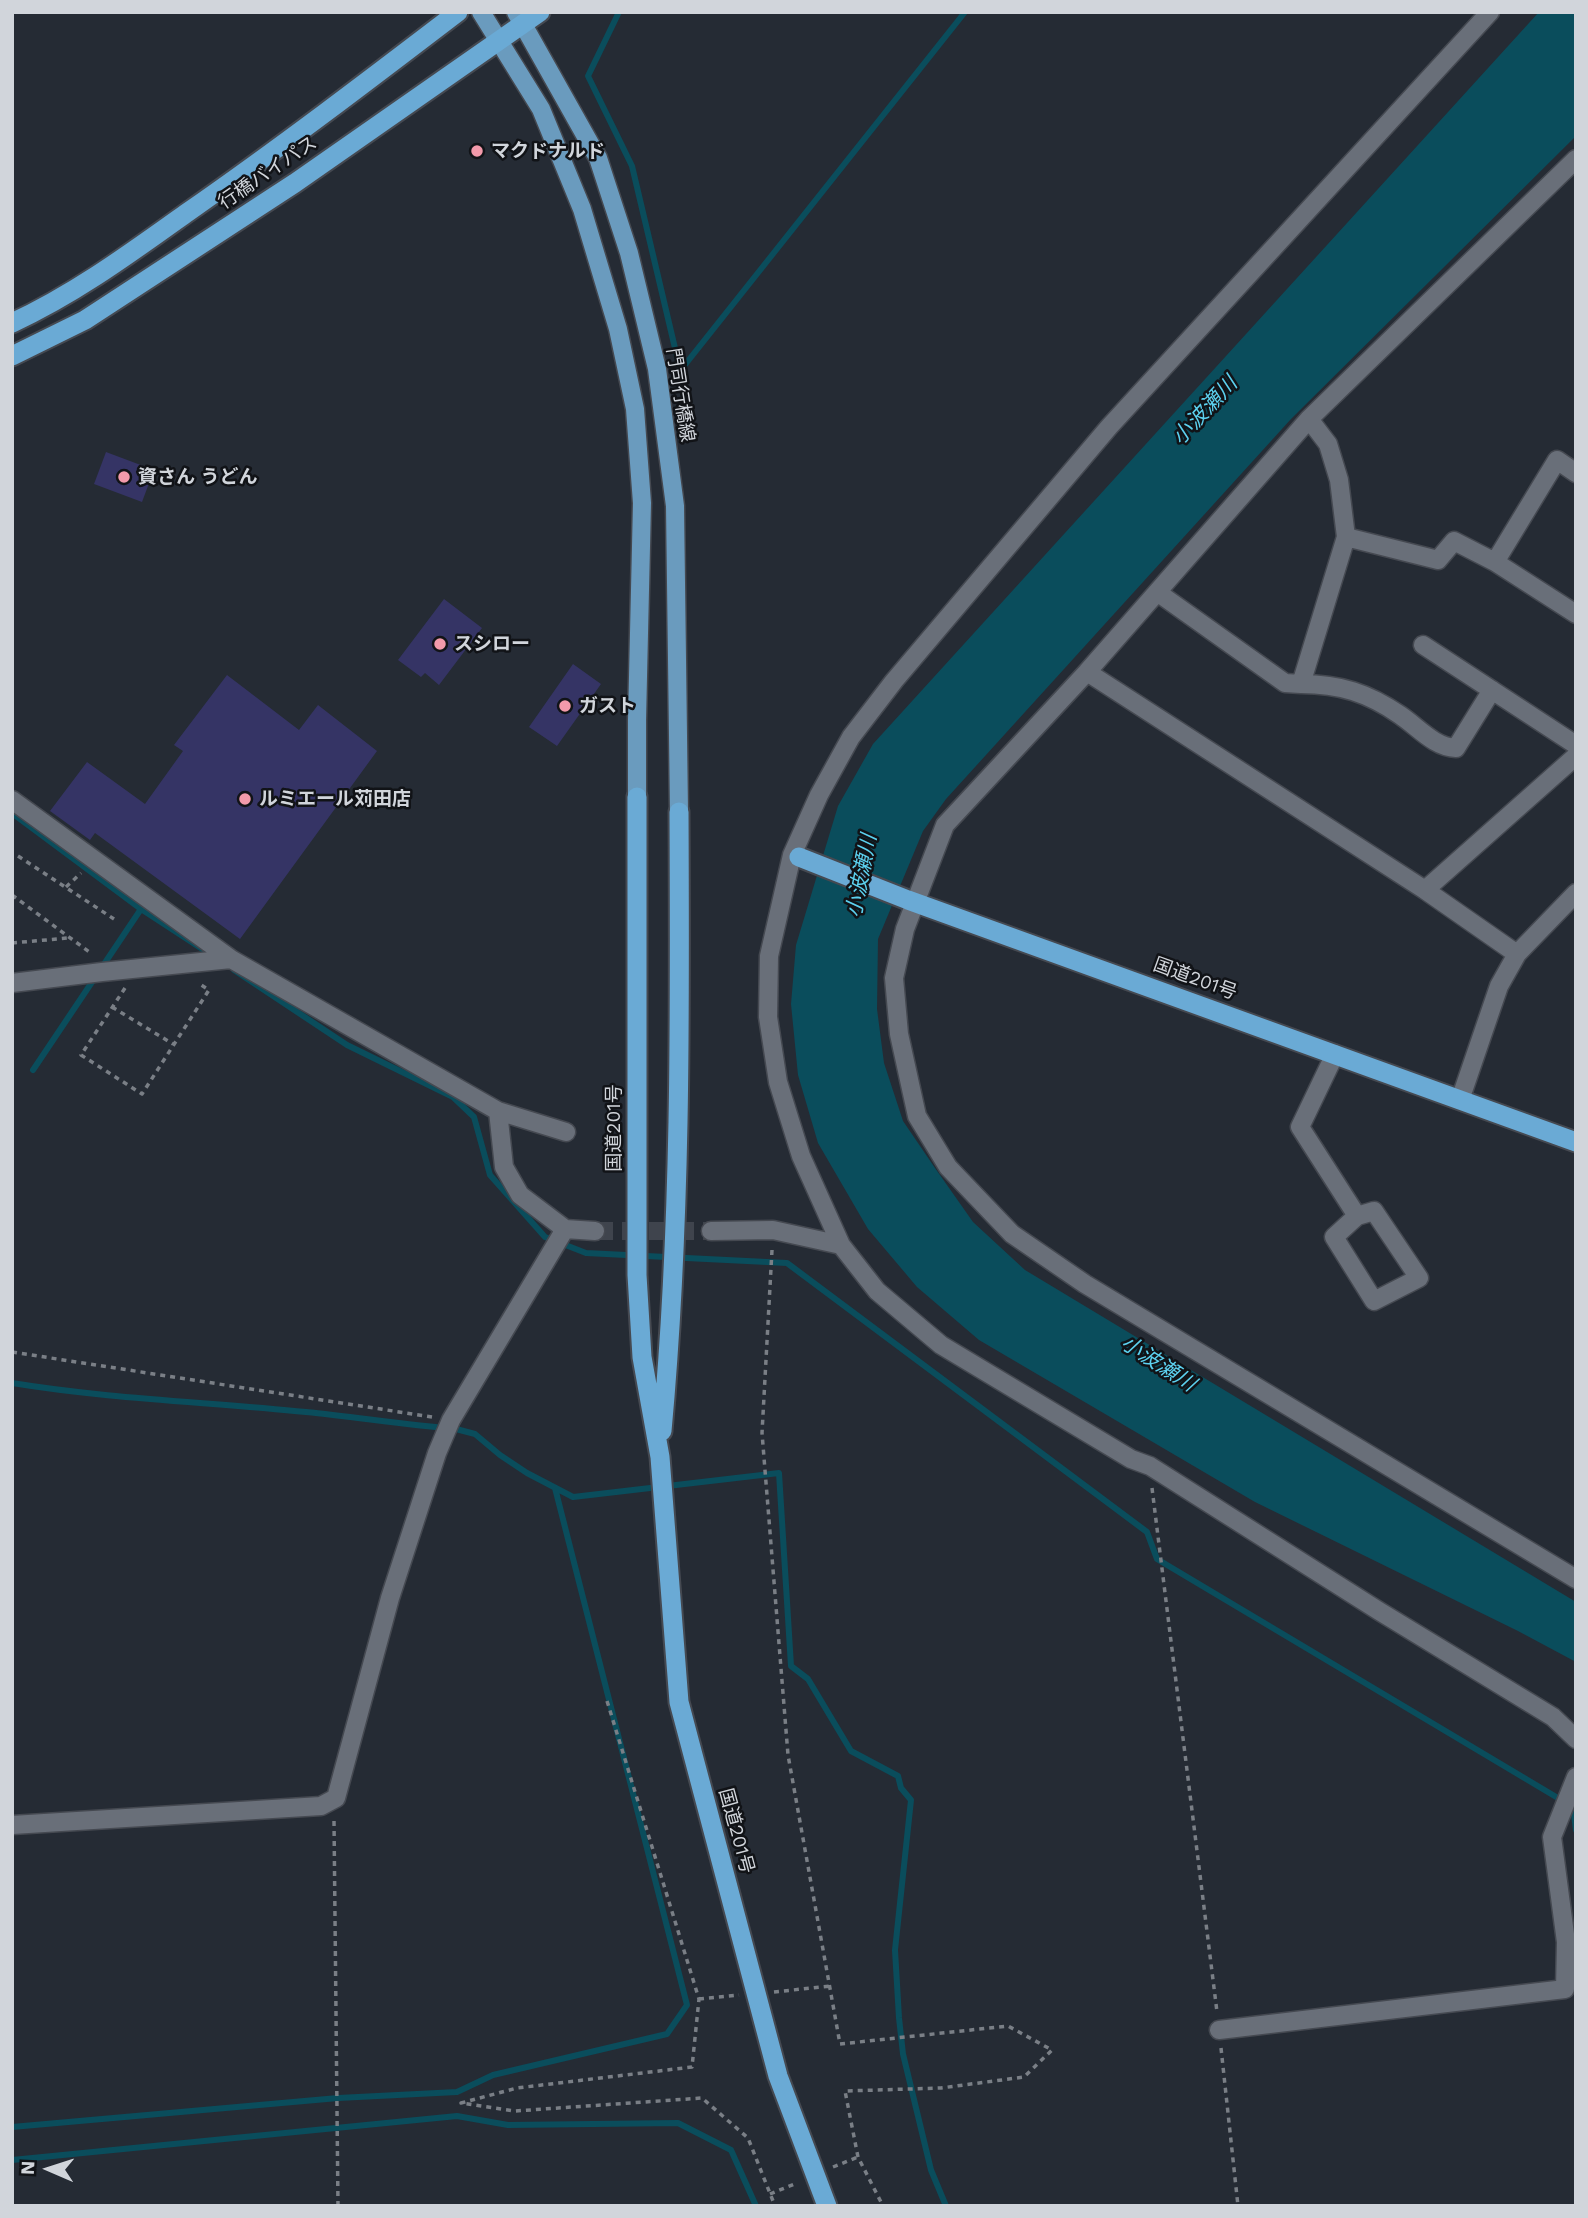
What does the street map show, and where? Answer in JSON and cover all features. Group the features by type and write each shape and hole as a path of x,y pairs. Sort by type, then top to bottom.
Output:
{"highway":[{"name":"行橋バイパス","path":"12,323 41,310 133,251 285,144 458,12"},
{"name":"行橋バイパス","path":"12,356 97,312 295,183 499,40 519,19 540,12"},
{"name":"国道201号","path":"637,797 637,1275 642,1357 660,1457 679,1702 778,2076 827,2206"},
{"name":"国道201号","path":"660,1457 668,1364 680,1059 679,812"},
{"name":"国道201号","path":"799,858 1576,1142"}],"main road":[{"path":"481,12 541,109 582,209 618,329 635,409 642,503 637,797"},
{"name":"門司行橋線","path":"519,19 598,158 629,253 657,369 675,506 679,812"}],"street":[{"path":"1490,12 1109,427 894,681 851,737 819,795 792,855 769,956 768,1017 778,1082 801,1156 841,1245 877,1291 941,1345 1131,1459 1150,1465 1368,1604 1553,1717 1576,1739"},
{"path":"1576,159 1309,419 1087,672 945,825 912,901 894,978 899,1034 917,1116 948,1167 1012,1234 1085,1284 1576,1579"},
{"path":"1301,684 1346,537 1339,480 1328,444 1309,419"},
{"path":"1495,562 1557,460 1576,472"},
{"path":"1346,537 1438,559 1454,541 1495,562 1576,614"},
{"path":"1157,593 1285,683 1330,684 1367,696 1399,714 1443,747 1456,748 1492,690"},
{"path":"1423,645 1576,745"},
{"path":"1087,672 1425,890 1517,954"},
{"path":"1425,890 1576,756"},
{"path":"12,800 231,959 498,1111 566,1132"},
{"path":"1460,1100 1499,986 1517,954 1576,892"},
{"path":"12,983 231,959"},
{"path":"1335,1054 1300,1127 1357,1216"},
{"path":"498,1111 504,1167 520,1195 565,1229 595,1231"},
{"path":"1374,1211 1419,1278 1374,1301 1335,1237 1357,1216 1374,1211"},
{"path":"12,1825 321,1806 336,1798 390,1598 437,1453 451,1420 565,1229"},
{"path":"711,1231 773,1230 841,1245"},
{"path":"1219,2030 1565,1989 1566,1942 1552,1837 1576,1777"}],"path":[{"path":"18,856 114,919"},
{"path":"12,895 114,970"},
{"path":"12,943 70,938"},
{"path":"138,969 81,1055 142,1094 209,990 171,966"},
{"path":"112,1007 173,1044"},
{"path":"773,1230 762,1433 788,1755 840,2044 1009,2025 1052,2050 1024,2077 942,2088 845,2091 858,2157 883,2206"},
{"path":"12,1352 451,1420"},
{"path":"1150,1465 1238,2206"},
{"path":"607,1701 699,1999 692,2067 517,2088 461,2103 515,2111 702,2098 748,2138 775,2206"},
{"path":"336,1798 334,1820 338,2206"}],"water":[{"name":"小波瀬川","path":"1539,12 1576,12 1576,136 1291,419 946,799 923,831 878,939 877,1009 884,1063 903,1121 973,1222 1025,1270 1576,1602 1576,1662 1255,1502 979,1340 917,1287 868,1229 818,1143 798,1075 791,1004 796,945 838,806 873,744"}],"building":[{"name":"資さん うどん","path":"106,452 154,470 142,502 94,484"},
{"name":"スシロー","path":"444,599 482,628 439,685 425,673 421,677 398,660"},
{"name":"ガスト","path":"573,664 601,684 557,746 529,727"},
{"name":"ルミエール苅田店","path":"227,675 299,730 318,705 377,751 240,939 95,833 90,840 50,811 87,762 145,804 183,751 174,745"}],"waterway":[{"path":"619,12 588,76 632,166 687,399"},
{"path":"680,371 965,12"},
{"path":"12,813 141,909 33,1070"},
{"path":"141,909 213,956"},
{"path":"234,970 347,1045 453,1097 474,1117 490,1175 545,1237 586,1253 787,1263 1147,1532 1157,1559 1573,1807 1576,1830"},
{"path":"12,1383 86,1393 306,1412 456,1429 475,1434 527,1473 573,1497 779,1473 791,1666 808,1679 851,1751 898,1776 901,1788 911,1800 895,1950 899,2018 903,2054 931,2170 946,2206"},
{"path":"12,2127 338,2098 457,2092 493,2075 667,2034 687,2005 555,1488"},
{"path":"12,2160 457,2116 508,2125 678,2123 731,2150 756,2206"}],"tunnel":[{"path":"595,1231 711,1231"}],"place":[{"name":"マクドナルド","path":"477,151"},
{"name":"資さん うどん","path":"124,477"},
{"name":"スシロー","path":"440,644"},
{"name":"ガスト","path":"565,706"},
{"name":"ルミエール苅田店","path":"245,799"}]}
